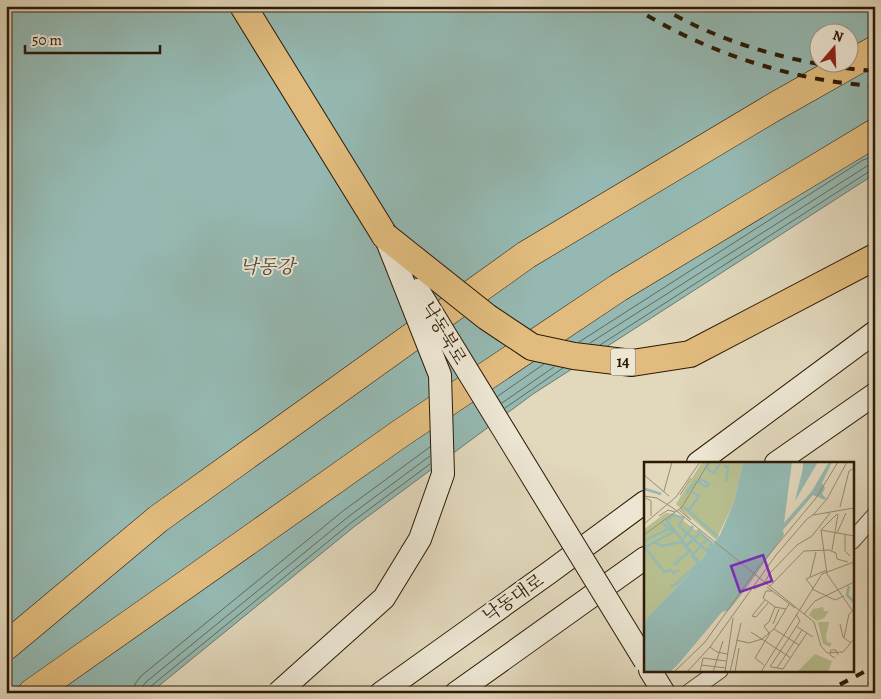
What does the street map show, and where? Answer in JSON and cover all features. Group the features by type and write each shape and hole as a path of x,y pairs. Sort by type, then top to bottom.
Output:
{"highway":[{"path":"6,646 158,519 526,255 774,107 875,50"},
{"path":"32,693 401,433 594,304 875,133"}],"main road":[{"name":"낙동북로","path":"243,6 644,659"},
{"name":"14","path":"385,236 487,316 532,347 574,356 632,363 690,354 875,257"},
{"name":"14","path":"278,693 384,598 420,539 443,474 440,375 385,236"},
{"path":"699,462 875,332"},
{"path":"777,462 875,394"},
{"name":"낙동대로","path":"381,693 644,503"},
{"path":"456,693 644,559"},
{"path":"651,672 664,693"}],"street":[{"path":"854,539 875,515"},
{"path":"688,693 717,672"}],"water":[{"name":"낙동강","path":"6,6 875,6 875,174 533,394 355,526 150,693 6,693"}],"railway":[{"path":"632,6 687,37 748,61 812,78 875,86"},
{"path":"659,6 709,31 763,51 819,64 875,71"},
{"path":"824,693 875,666"},
{"path":"853,693 875,681"}]}
